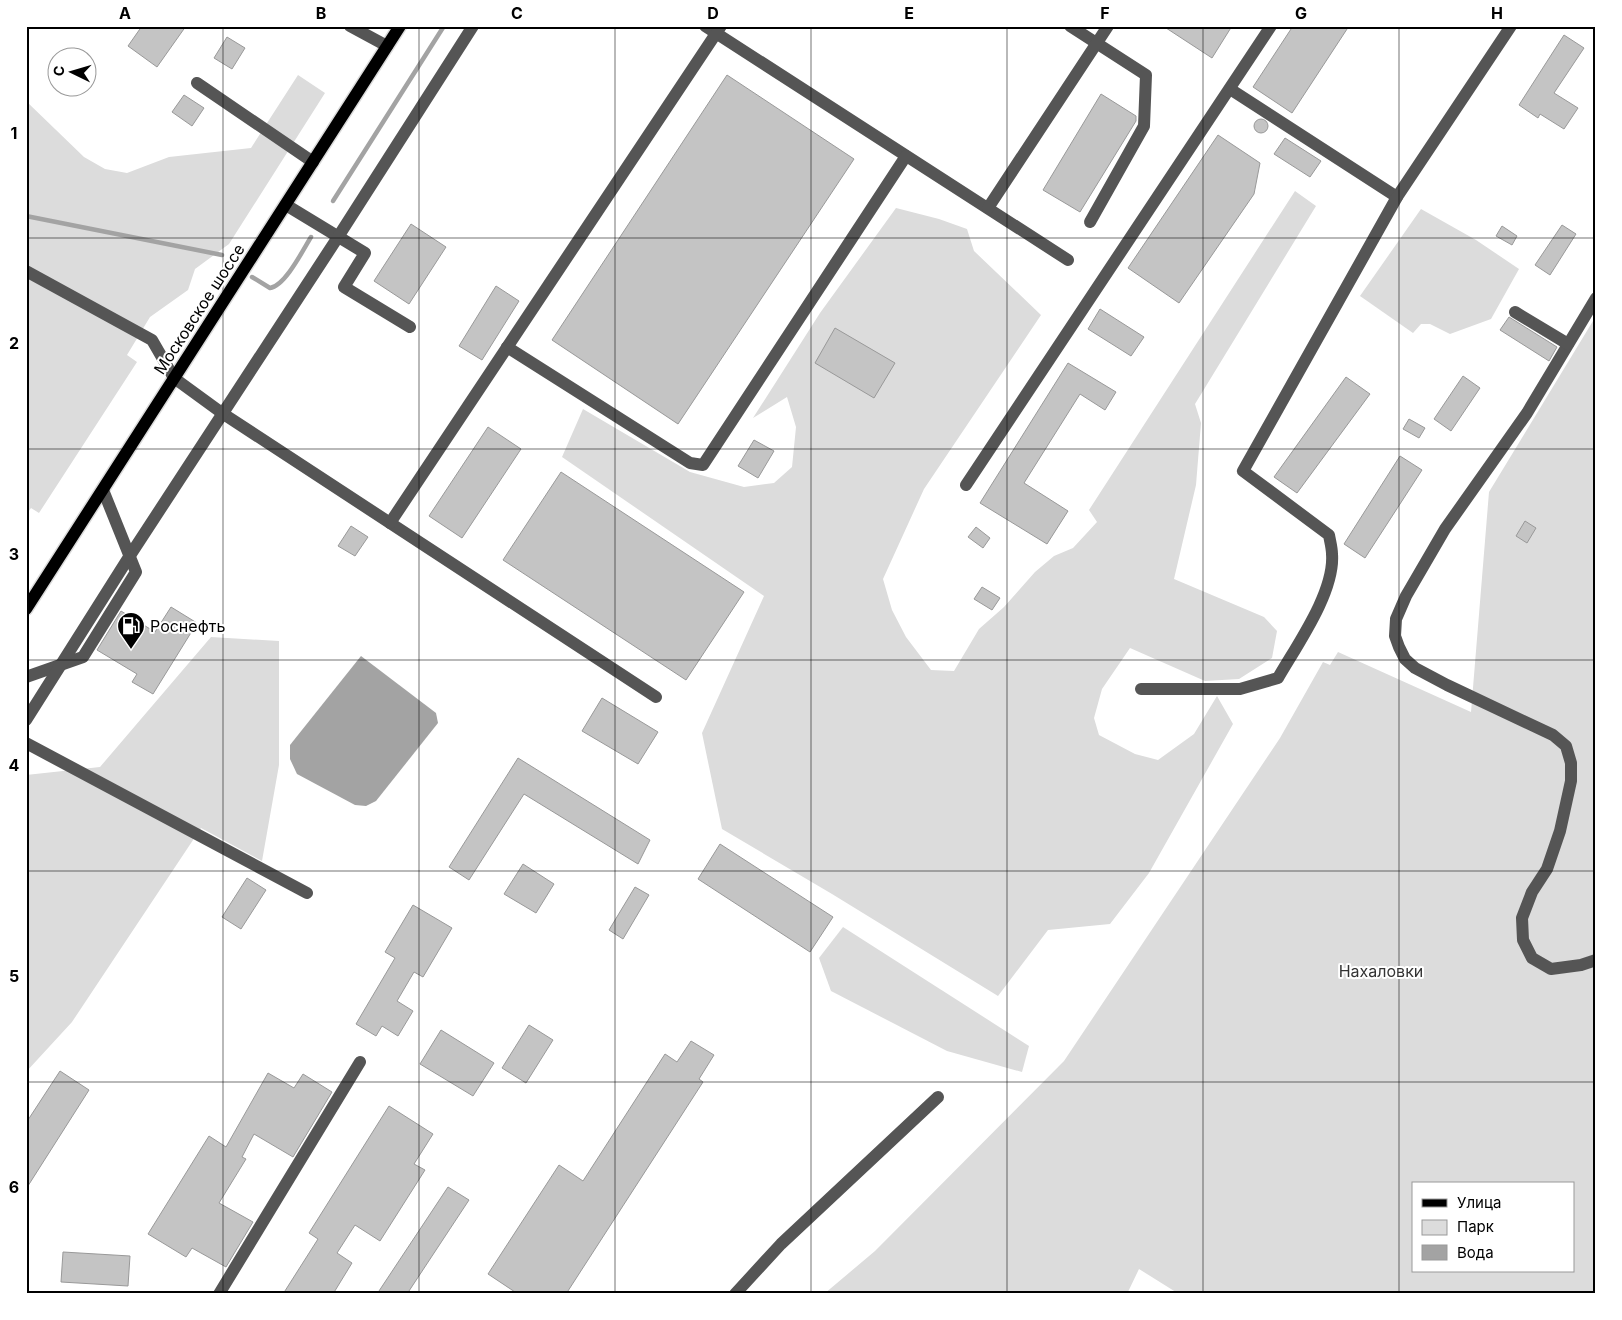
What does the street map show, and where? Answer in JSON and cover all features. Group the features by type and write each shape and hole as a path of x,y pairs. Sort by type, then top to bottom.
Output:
{"main road":[{"name":"Московское шоссе","path":"26,609 400,26"}],"street":[{"path":"350,26 387,46"},
{"path":"129,557 473,26"},
{"path":"1070,26 1146,75 1144,126 1090,222"},
{"path":"988,208 1108,26"},
{"path":"966,485 1271,26"},
{"path":"1141,689 1240,689 1278,678 1313,618 1330,580 1333,555 1329,535 1243,471 1397,197 1512,26"},
{"path":"390,523 714,29 1068,260"},
{"path":"197,83 313,162"},
{"path":"1230,89 1397,197"},
{"path":"507,347 690,463 703,465 906,156"},
{"path":"286,205 365,253 344,287 410,327"},
{"path":"26,270 152,340 174,378 222,413 656,697"},
{"path":"1596,298 1527,413 1445,528 1406,596 1396,619 1395,636 1405,659 1415,668 1553,735 1566,746 1571,763 1571,781 1560,831 1547,869 1532,892 1522,918 1523,940 1532,958 1551,969 1581,965 1596,960"},
{"path":"1515,312 1568,344"},
{"path":"26,677 83,656 136,572 103,490"},
{"path":"26,720 62,664"},
{"path":"26,742 307,893"},
{"path":"220,1294 360,1062"},
{"path":"735,1294 781,1244 938,1097"}],"green space":[{"path":"298,75 325,93 229,244 195,269 188,290 150,317 127,355 137,362 39,513 31,508 26,515 26,101 84,157 105,169 127,173 169,157 251,148"},
{"path":"1295,191 1316,206 1195,404 1201,423 1196,485 1174,579 1264,617 1277,631 1272,658 1239,679 1205,681 1130,648 1102,689 1094,718 1099,735 1135,754 1158,760 1194,734 1217,696 1233,724 1149,873 1110,924 1048,930 998,996 722,829 702,733 764,596 562,457 583,409 690,472 744,487 774,483 792,467 796,427 787,397 753,418 820,313 896,208 939,219 967,229 974,251 1041,315 924,489 883,579 892,610 906,637 931,670 954,671 979,629 1004,607 1035,572 1054,556 1073,548 1097,522 1089,510"},
{"path":"1421,209 1476,240 1519,269 1491,319 1450,334 1430,324 1421,324 1413,333 1360,296"},
{"name":"Нахаловки","path":"1596,316 1596,1294 1179,1294 1139,1269 1127,1294 824,1294 875,1251 1064,1061 1280,738 1323,662 1330,665 1338,652 1471,712 1489,492"},
{"path":"211,637 279,641 279,765 262,861 201,828 72,1022 26,1072 26,775 100,767"},
{"path":"843,927 1029,1046 1022,1072 947,1051 831,991 819,958"}],"water":[{"path":"361,656 436,713 438,723 376,801 366,806 355,805 297,774 290,759 290,745"}],"building":[{"path":"142,26 186,26 157,67 128,46"},
{"path":"1163,26 1232,26 1212,58"},
{"path":"1293,26 1349,26 1292,113 1253,87"},
{"path":"1564,35 1584,48 1554,93 1578,108 1564,129 1540,114 1538,118 1519,105"},
{"path":"227,37 245,48 232,69 214,58"},
{"path":"727,75 854,159 678,424 552,340"},
{"path":"1101,94 1136,116 1136,121 1080,212 1043,190"},
{"path":"184,95 204,108 192,126 172,112"},
{"path":"1261,119 1266,121 1268,126 1266,131 1261,133 1256,131 1254,126 1256,121"},
{"path":"1218,135 1260,163 1254,194 1179,303 1128,268"},
{"path":"1285,138 1321,161 1310,177 1274,154"},
{"path":"411,224 446,247 409,304 374,281"},
{"path":"1562,225 1576,234 1550,275 1535,265"},
{"path":"1502,226 1517,236 1512,245 1496,236"},
{"path":"496,286 519,301 482,360 459,346"},
{"path":"1100,309 1144,337 1131,356 1088,329"},
{"path":"1509,317 1557,347 1549,361 1500,330"},
{"path":"835,328 895,363 874,398 815,363"},
{"path":"1068,363 1116,392 1105,410 1080,394 1024,483 1068,511 1047,544 980,503"},
{"path":"1463,376 1480,388 1451,431 1434,419"},
{"path":"1346,377 1370,394 1297,493 1274,477"},
{"path":"1409,419 1425,428 1419,438 1403,429"},
{"path":"488,427 521,449 462,538 429,516"},
{"path":"754,440 774,451 758,478 738,466"},
{"path":"1400,456 1422,470 1365,558 1344,544"},
{"path":"561,472 744,592 686,680 503,560"},
{"path":"1525,521 1536,528 1527,543 1516,536"},
{"path":"351,526 368,537 355,556 338,546"},
{"path":"976,527 990,538 983,548 968,537"},
{"path":"982,587 1000,598 992,610 974,599"},
{"path":"171,607 197,623 153,694 132,682 137,674 97,650 121,611 155,632"},
{"path":"602,698 658,732 638,764 582,731"},
{"path":"518,758 650,840 638,864 524,794 469,880 449,867"},
{"path":"720,844 833,917 810,952 698,879"},
{"path":"523,864 554,884 536,913 504,894"},
{"path":"247,878 266,890 241,929 222,917"},
{"path":"635,887 649,895 623,939 609,930"},
{"path":"413,905 452,928 423,977 414,972 397,1001 413,1011 398,1036 382,1026 376,1036 356,1024 395,958 385,952"},
{"path":"529,1025 553,1040 526,1083 502,1068"},
{"path":"441,1030 494,1063 473,1096 420,1064"},
{"path":"691,1041 714,1055 699,1079 703,1082 566,1294 518,1294 488,1274 559,1165 583,1181 665,1054 677,1062"},
{"path":"60,1071 89,1090 26,1189 26,1123"},
{"path":"268,1073 294,1088 303,1074 332,1092 293,1157 254,1134 242,1157 246,1159 219,1203 253,1222 226,1267 192,1248 186,1257 148,1234 209,1136 226,1147"},
{"path":"389,1106 433,1134 414,1164 425,1170 380,1241 355,1225 337,1253 352,1263 333,1294 283,1294 318,1239 309,1233"},
{"path":"448,1187 469,1200 407,1294 377,1294"},
{"path":"63,1252 130,1256 128,1286 61,1282"}],"waterway":[{"path":"333,201 444,26"},
{"path":"26,216 222,255"},
{"path":"252,277 270,288 276,286 293,267 311,237"}],"place":[{"name":"Роснефть","path":"131,650"}]}
